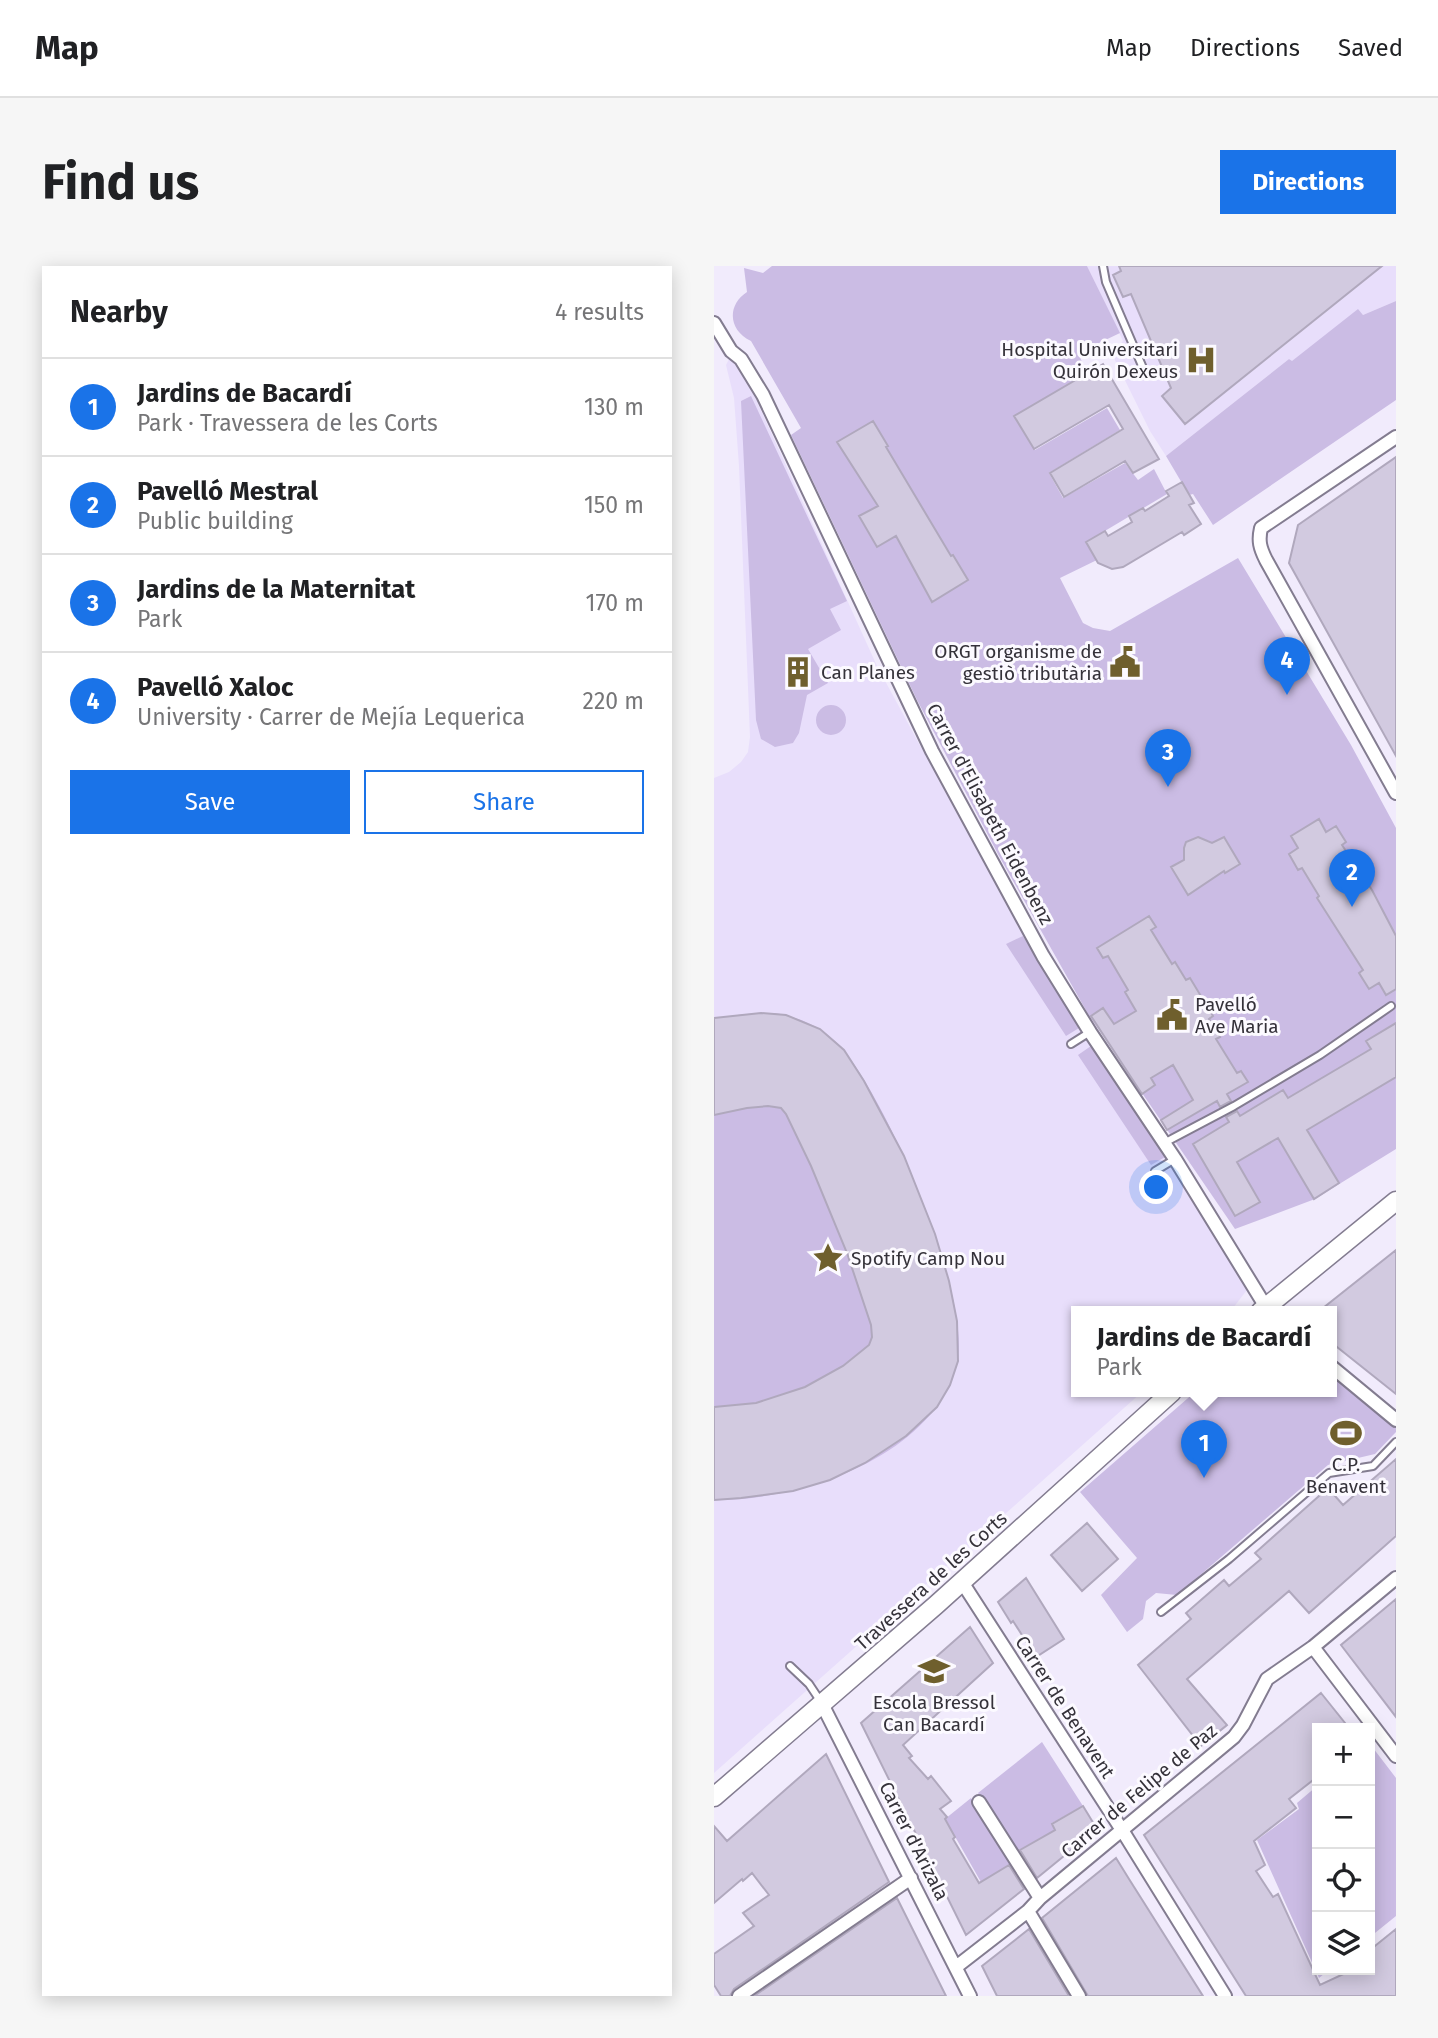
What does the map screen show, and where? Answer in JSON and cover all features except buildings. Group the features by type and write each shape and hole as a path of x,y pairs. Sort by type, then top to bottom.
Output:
{"main road":[{"path":"1269,1306 1396,1201"},
{"name":"Travessera de les Corts","path":"714,1797 962,1582 1166,1397"}],"street":[{"name":"Carrer d'Elisabeth Eidenbenz","path":"714,323 763,395 932,751 1043,956 1238,1259 1262,1306"},
{"path":"1396,437 1262,528 1259,538 1266,560 1396,793"},
{"path":"1337,1371 1396,1420"},
{"name":"Carrer de Felipe de Paz","path":"956,1967 1028,1911 1040,1898 1234,1737 1243,1726 1267,1679 1313,1647 1396,1578"},
{"name":"Carrer de Benavent","path":"962,1582 1122,1829 1225,1996"},
{"path":"1313,1647 1396,1756"},
{"name":"Carrer d'Arizala","path":"822,1704 970,1996"},
{"path":"979,1802 1040,1898"},
{"path":"739,1996 911,1878"},
{"path":"1028,1911 1079,1996"}],"lane":[{"path":"1103,266 1105,282 1146,375"},
{"path":"1164,1143 1309,1062 1391,1006"},
{"path":"1071,1044 1090,1032"},
{"path":"1155,1171 1175,1159"},
{"path":"1161,1612 1229,1559 1329,1473 1373,1466 1396,1442"},
{"path":"790,1666 809,1684 822,1704"}],"shaded area":[{"path":"772,266 1087,266 1120,333 1078,353 1087,373 1015,416 1035,450 1107,408 1120,430 1049,473 1063,498 1125,463 1138,480 1154,469 1167,494 1088,541 1099,559 1060,578 1083,623 1110,631 1238,558 1351,745 1396,828 1396,1149 1315,1199 1235,1229 1088,1014 999,856 917,700 791,435 801,428 751,341 738,331 734,324 733,310 740,297 747,292 744,268 763,273"},
{"name":"Hospital Universitari Quirón Dexeus","path":"1087,266 1396,266 1396,301 1363,315 1358,310 1292,362 1289,359 1166,456 1150,431 1112,354 1123,341"},
{"path":"1396,301 1396,400 1213,525 1193,494 1189,495 1166,456 1289,359 1292,361 1358,309 1363,315"},
{"path":"734,358 741,366 877,666 1021,932 1251,1279 1250,1286 1235,1306 1071,1306 1071,1397 1136,1397 714,1773 714,778 729,772 741,762 748,752 750,737 739,466 734,398 726,365 729,359"},
{"path":"751,396 847,601 830,609 841,630 808,649 828,683 807,695 799,733 793,743 775,747 761,739 756,720 741,401"},
{"path":"831,705 842,709 846,720 842,731 831,735 820,731 816,720 820,709"},
{"path":"1023,936 1079,1028 1066,1036 1006,944"},
{"name":"Spotify Camp Nou","path":"775,1013 807,1023 836,1042 856,1067 900,1147 938,1246 952,1292 958,1333 957,1364 943,1397 921,1425 892,1448 859,1467 822,1482 785,1492 714,1500 714,1018"},
{"path":"1091,1046 1165,1157 1151,1165 1078,1055"},
{"path":"1337,1379 1396,1428 1396,1432 1375,1454 1328,1465 1177,1595 1156,1593 1146,1601 1143,1619 1127,1632 1101,1595 1137,1558 1080,1492 1189,1397 1337,1397"},
{"path":"1042,1742 1083,1806 1052,1823 1055,1830 1016,1852 978,1793"},
{"path":"1375,1751 1396,1778 1396,1916 1375,1933"},
{"path":"1312,1790 1312,1962 1257,1840 1299,1809 1297,1803"},
{"path":"971,1798 1014,1862 981,1882 945,1819"}],"place":[{"name":"Hospital Universitari Quirón Dexeus","path":"1201,360"},
{"name":"ORGT organisme de gestiò tributària","path":"1125,662"},
{"name":"Can Planes","path":"798,672"},
{"name":"Pavelló Xaloc","path":"1287,695"},
{"name":"Jardins de la Maternitat","path":"1168,787"},
{"name":"Pavelló Mestral","path":"1352,907"},
{"name":"Pavelló Ave Maria","path":"1172,1015"},
{"name":"Spotify Camp Nou","path":"828,1258"},
{"name":"C.P. Benavent","path":"1346,1433"},
{"name":"Jardins de Bacardí","path":"1204,1478"},
{"name":"Escola Bressol Can Bacardí","path":"934,1671"}]}
